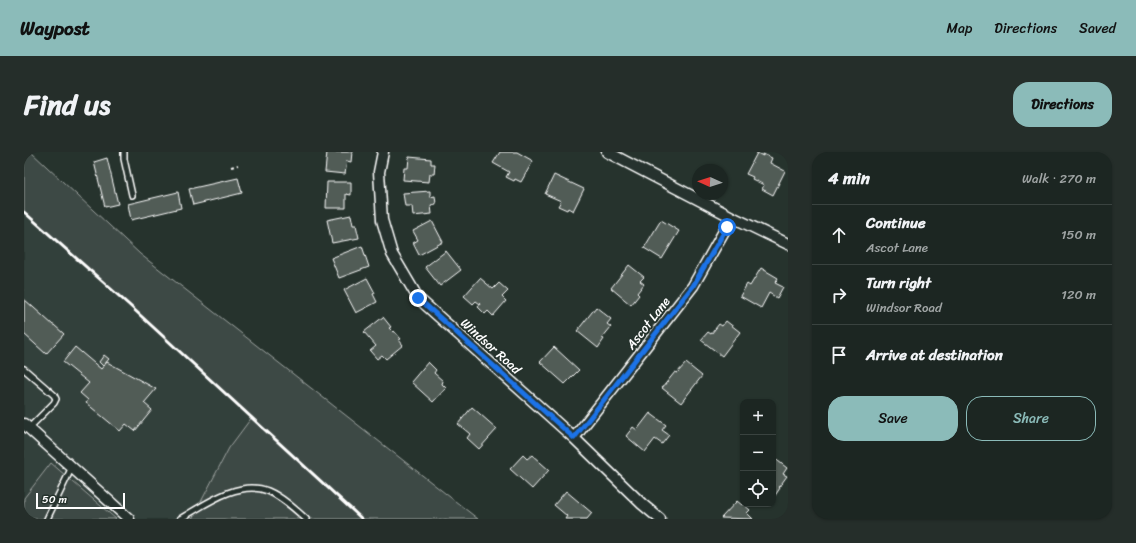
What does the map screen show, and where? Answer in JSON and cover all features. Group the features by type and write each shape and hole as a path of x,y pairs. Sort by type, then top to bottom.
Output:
{"street":[{"name":"Windsor Road","path":"383,152 378,172 382,220 392,254 418,298 574,438 642,504 660,519"},
{"path":"607,152 732,217 788,244"},
{"name":"Ascot Lane","path":"574,438 693,286 732,217"},
{"path":"26,426 128,519"}],"lane":[{"path":"124,152 124,159 132,195"},
{"path":"24,369 54,395 56,399 54,403 26,426"},
{"path":"47,519 72,467"},
{"path":"180,519 222,496 240,489 249,488 268,491 282,499 306,519"}],"path":[{"path":"231,167 238,165"}],"shaded area":[{"path":"24,152 31,152 140,254 478,519 192,519 229,448 252,417 24,211"},
{"path":"24,211 252,417 229,448 192,519 116,519 51,463 24,498"},
{"path":"51,463 116,519 24,519 24,498"}],"building":[{"path":"327,152 352,152 351,162 347,161 345,174 325,172"},
{"path":"500,152 517,152 533,161 521,182 515,179 514,181 506,177 509,172 493,163"},
{"path":"757,153 772,158 770,163 785,171 773,195 762,189 764,185 746,174"},
{"path":"409,157 431,159 431,164 435,164 434,174 430,174 429,182 403,180 404,168 408,168"},
{"path":"107,158 118,204 105,207 94,162"},
{"path":"554,175 584,189 573,211 568,208 567,210 558,206 561,201 545,194"},
{"path":"238,178 242,193 193,205 189,189"},
{"path":"327,182 351,182 351,195 346,194 346,208 326,208"},
{"path":"430,191 430,197 435,196 436,204 431,205 432,214 413,216 412,206 405,206 403,193"},
{"path":"178,192 181,208 131,220 128,204"},
{"path":"351,215 353,225 356,225 359,238 332,243 327,220"},
{"path":"661,220 679,231 662,259 644,248"},
{"path":"432,221 443,242 419,255 413,243 418,240 413,231"},
{"path":"362,246 369,267 339,278 331,258"},
{"path":"446,251 461,270 440,286 425,267"},
{"path":"629,265 644,277 640,281 644,284 637,293 639,295 631,305 611,288"},
{"path":"761,268 778,278 775,283 783,287 777,298 769,293 761,308 740,296 747,284 750,286"},
{"path":"367,278 375,293 373,294 377,302 356,313 344,290"},
{"path":"480,278 493,289 499,283 508,291 502,297 506,301 493,316 488,311 485,314 478,307 480,304 476,301 473,304 464,296"},
{"path":"24,299 64,334 46,354 24,334"},
{"path":"596,307 611,319 607,324 611,327 602,338 604,339 598,348 577,331"},
{"path":"383,317 391,327 389,328 401,339 399,340 403,345 386,359 382,355 377,359 370,351 376,346 364,332"},
{"path":"726,321 740,332 722,356 701,340 708,332 711,334 719,324 722,326"},
{"path":"75,347 101,369 107,362 156,389 144,403 152,410 135,431 126,424 120,431 86,403 88,400 80,393 89,383 63,362"},
{"path":"554,347 579,370 565,384 540,362"},
{"path":"104,355 109,359 103,366 99,362"},
{"path":"428,362 436,370 434,373 443,381 442,384 446,388 433,402 411,382"},
{"path":"686,363 702,376 681,403 662,388 675,372 677,373"},
{"path":"472,407 497,429 479,449 467,438 470,434 458,424"},
{"path":"650,413 666,425 662,430 669,435 662,444 655,439 645,452 626,436 633,427 637,430"},
{"path":"523,455 527,459 532,455 549,470 532,489 510,469"},
{"path":"776,459 787,468 783,474 787,476 779,487 780,488 776,494"},
{"path":"566,491 592,513 587,519 565,519 567,516 554,505"},
{"path":"737,501 740,503 740,507 746,507 750,510 747,513 753,519 721,518"}],"railway":[{"path":"24,212 128,304 362,519"}],"route":[{"path":"418,298 574,438 693,286 727,227"}]}
